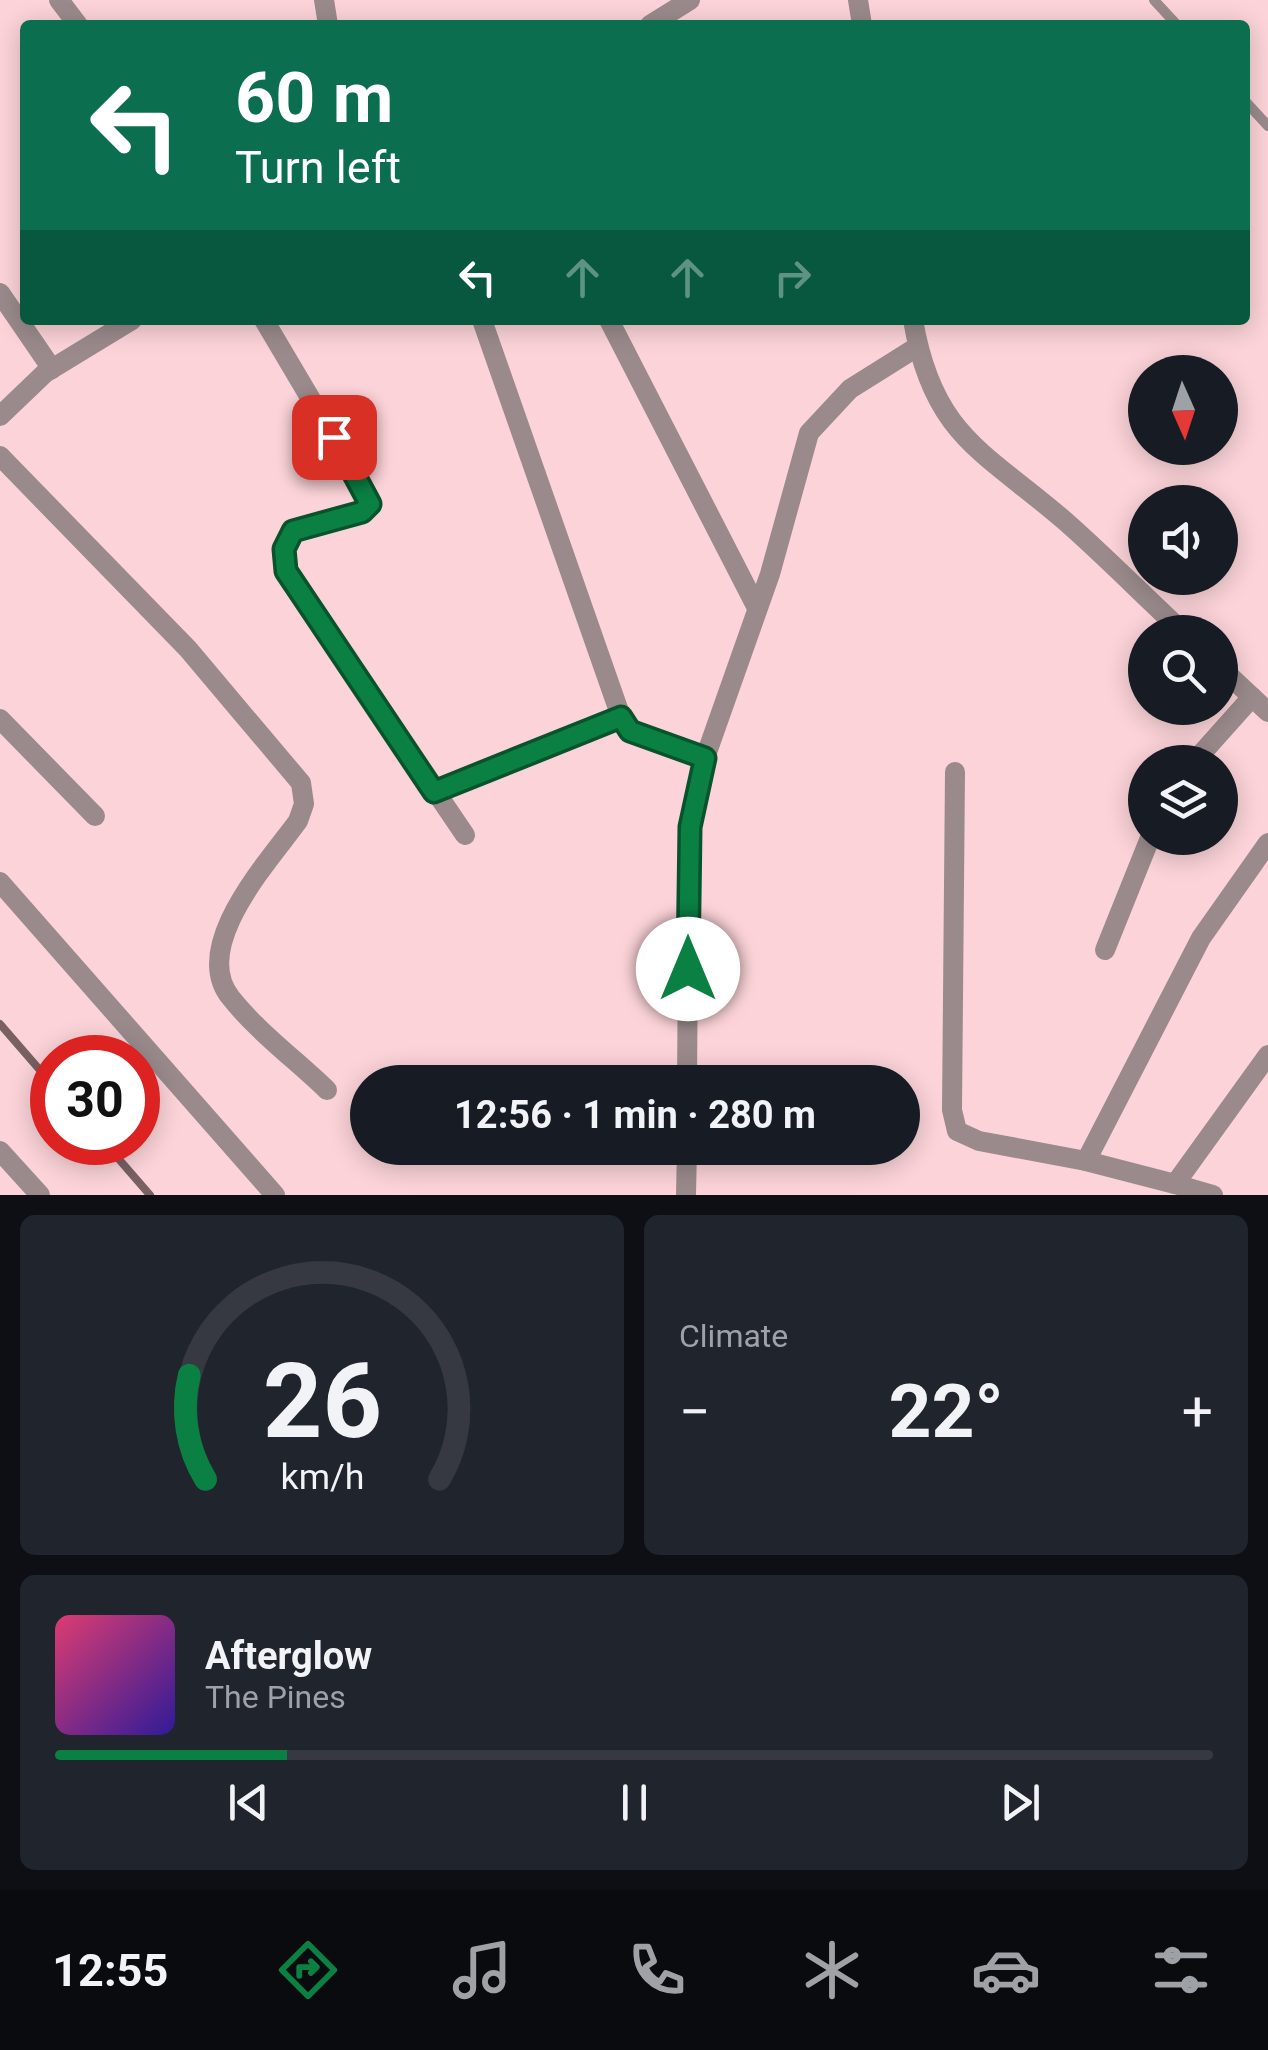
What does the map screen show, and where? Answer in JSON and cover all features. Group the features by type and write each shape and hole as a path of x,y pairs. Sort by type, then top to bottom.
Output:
{"street":[{"path":"59,0 74,20"},
{"path":"658,20 690,0"},
{"path":"0,294 20,323"},
{"path":"21,325 52,369"},
{"path":"0,416 52,369 124,325"},
{"path":"267,325 370,500 362,512 293,531 284,549 286,571 465,835"},
{"path":"484,325 621,717 630,731 705,758"},
{"path":"612,325 757,608"},
{"path":"914,325 928,384 955,430 1065,521 1165,615"},
{"path":"687,1065 690,827 705,758 757,608 808,432 850,389 917,347"},
{"path":"0,456 188,649 301,784 304,804 298,821 230,917 220,952 221,969 229,997 327,1090"},
{"path":"1238,684 1268,712"},
{"path":"1209,745 1252,697"},
{"path":"434,792 621,717"},
{"path":"0,719 95,816"},
{"path":"955,772 954,1122 967,1138 1086,1161 1212,1195"},
{"path":"1086,1161 1180,976 1222,906 1268,843"},
{"path":"1105,950 1143,855"},
{"path":"0,882 275,1195"},
{"path":"1176,1184 1268,1055"},
{"path":"0,1151 40,1195"},
{"path":"686,1195 687,1165"}],"lane":[{"path":"1154,0 1172,20"},
{"path":"1250,106 1268,126"}],"railway":[{"path":"0,1024 30,1059"},
{"path":"124,1165 150,1195"}],"route":[{"path":"334,437 370,504 362,512 293,531 284,549 286,571 434,792 621,717 630,731 705,758 690,827 688,969"}]}
